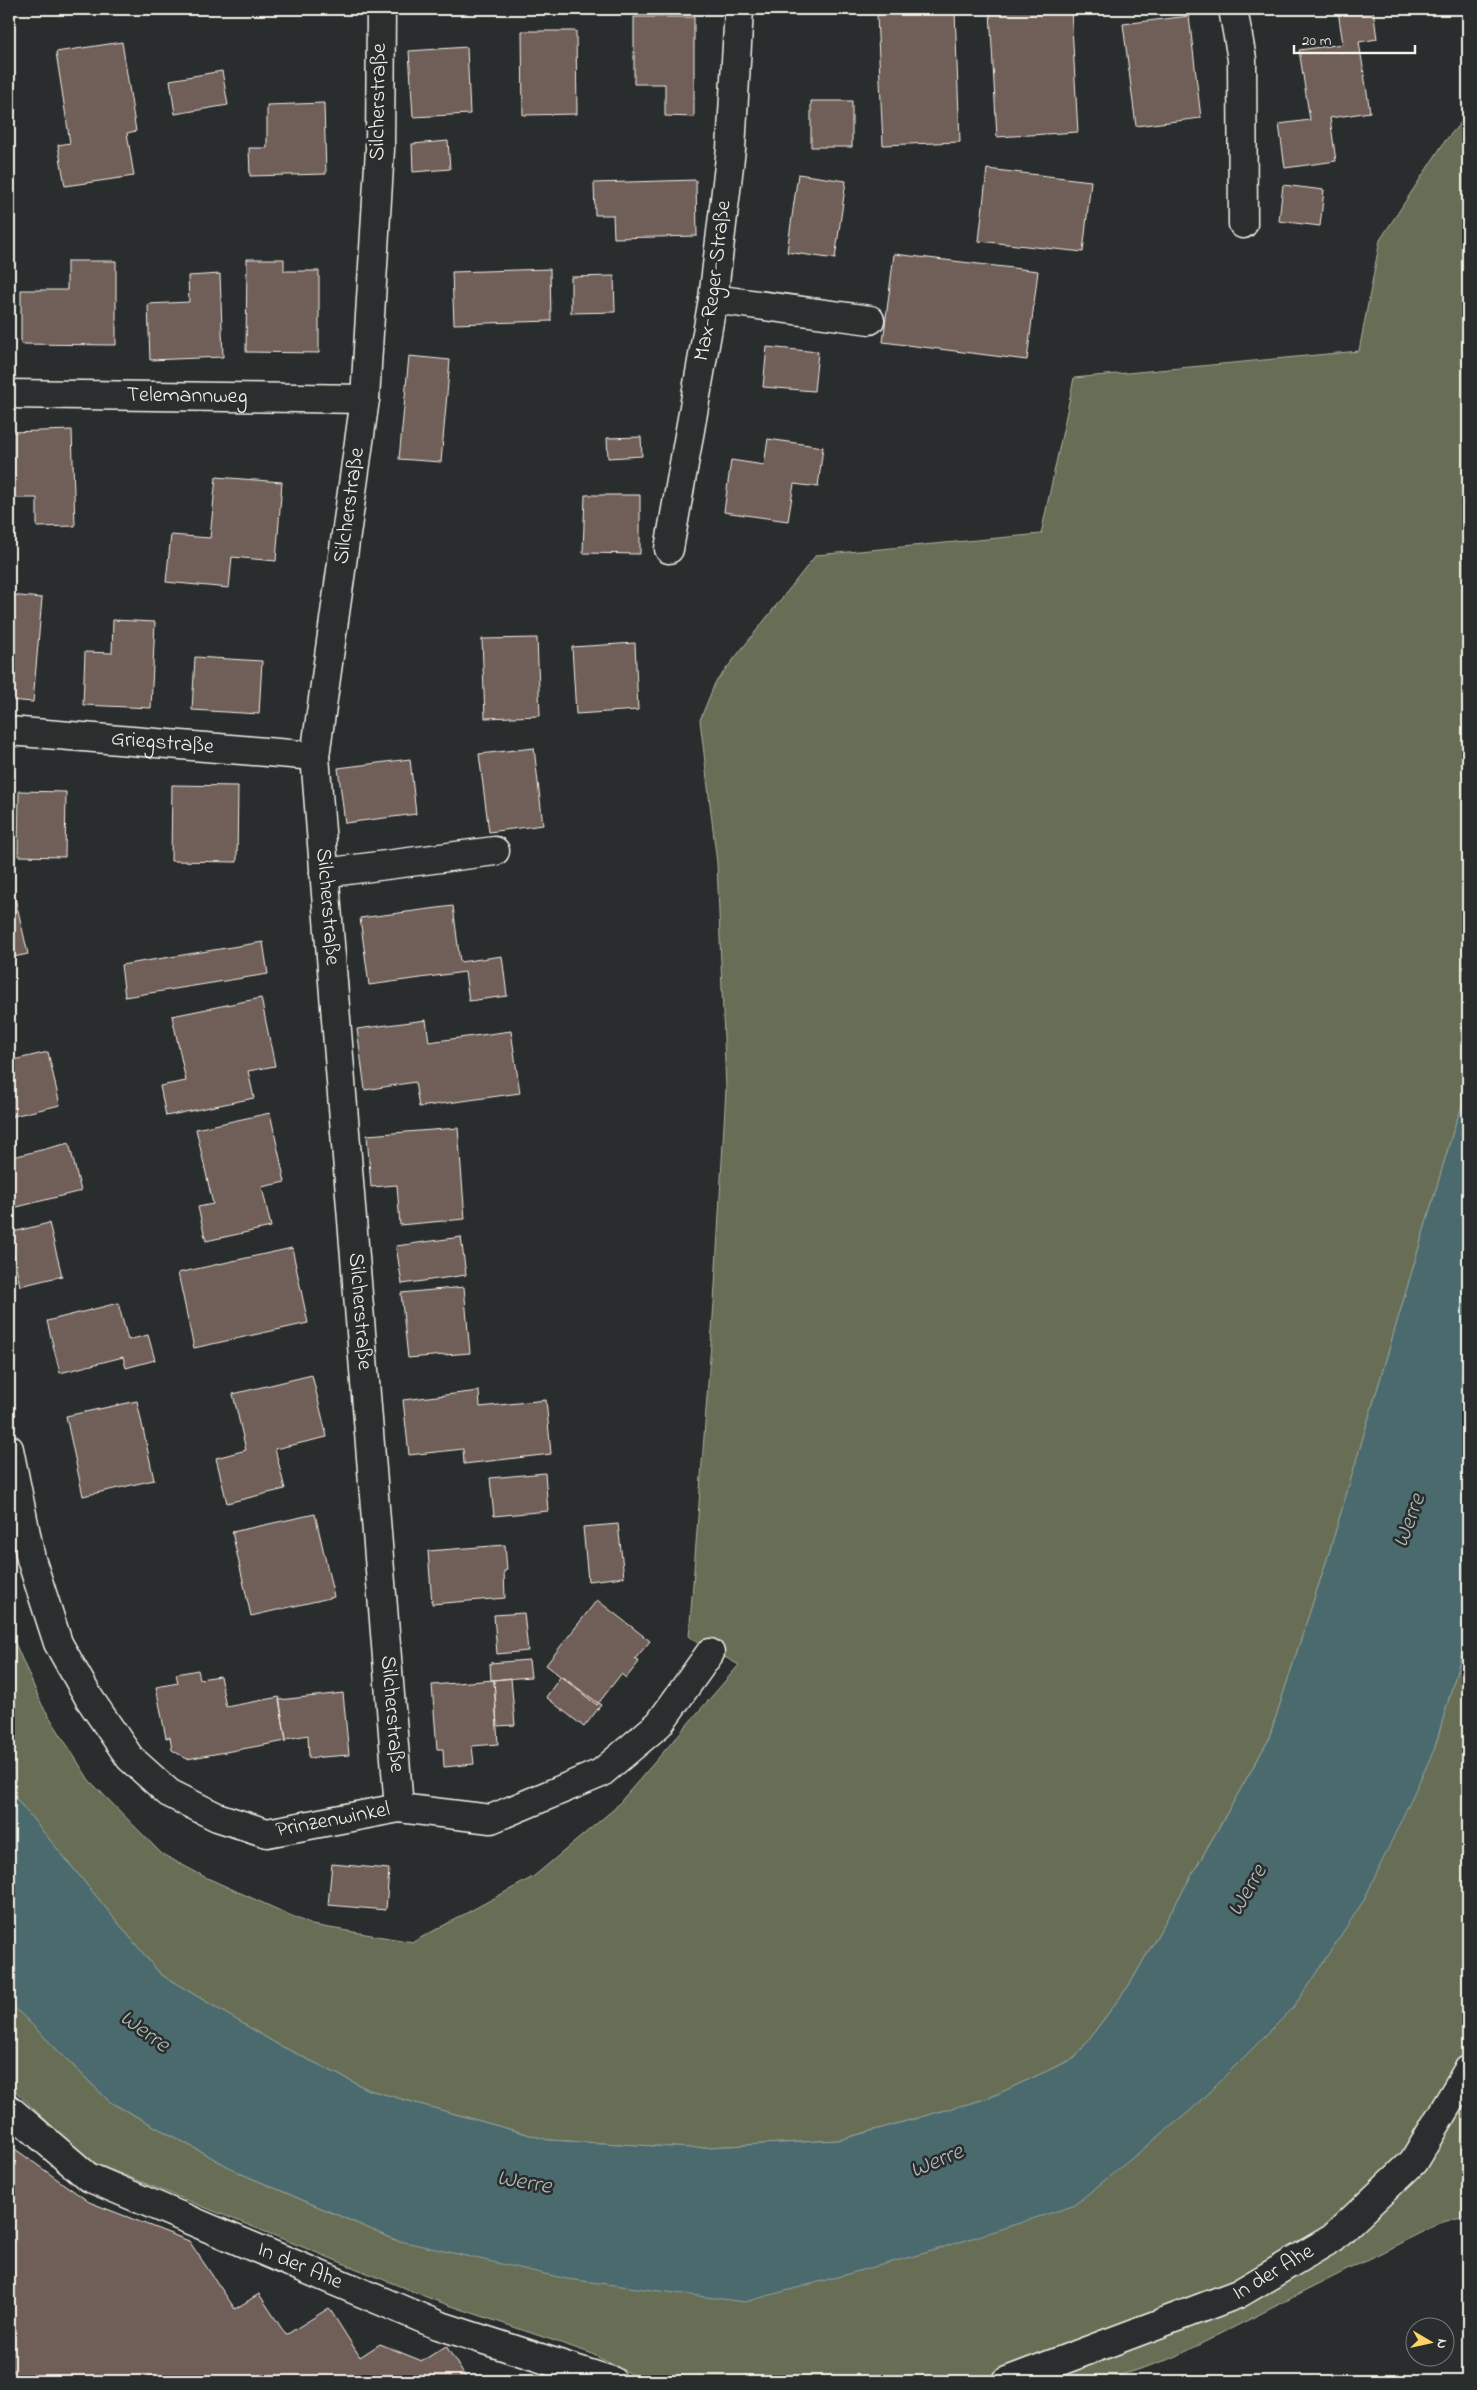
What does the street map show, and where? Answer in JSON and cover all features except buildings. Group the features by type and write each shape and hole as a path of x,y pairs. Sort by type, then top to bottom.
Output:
{"street":[{"name":"Silcherstraße","path":"380,9 380,149 365,399 315,756 399,1808"},
{"name":"Max-Reger-Straße","path":"669,549 713,299 731,149 738,9"},
{"path":"1233,9 1242,59 1243,224"},
{"path":"713,299 870,320"},
{"name":"Telemannweg","path":"9,394 365,399"},
{"name":"Griegstraße","path":"9,732 315,756"},
{"path":"324,873 495,851"},
{"name":"Prinzenwinkel","path":"9,1449 31,1559 58,1643 89,1698 137,1764 169,1793 217,1817 267,1832 399,1808 491,1820 601,1773 659,1724 710,1653"},
{"name":"In der Ahe","path":"1007,2381 1238,2294 1333,2238 1413,2162 1468,2070"},
{"name":"In der Ahe","path":"9,2109 88,2177 438,2325 612,2381"}],"green space":[{"path":"1468,114 1468,1091 1455,1125 1330,1550 1268,1741 1130,1984 1075,2058 989,2098 839,2140 690,2148 548,2140 369,2090 275,2043 160,1974 9,1790 9,1629 42,1705 89,1780 162,1854 205,1877 312,1925 413,1942 533,1877 614,1809 739,1665 689,1637 714,1303 726,1089 717,863 700,720 715,683 816,555 1041,534 1074,378 1359,351 1380,240 1445,141"},
{"path":"1468,1632 1468,2218 1446,2220 1173,2358 1103,2381 644,2381 590,2353 434,2300 87,2160 9,2085 9,2002 110,2102 242,2174 396,2240 925,2253 1434,1750"}],"water":[{"name":"Werre","path":"1468,1091 1468,1632 1434,1750 1364,1900 1293,2008 1190,2111 1073,2206 925,2253 745,2302 567,2279 396,2240 242,2174 110,2102 9,2002 9,1790 160,1974 275,2043 369,2090 548,2140 690,2148 839,2140 989,2098 1075,2058 1130,1984 1268,1741 1330,1550 1455,1125"}]}
